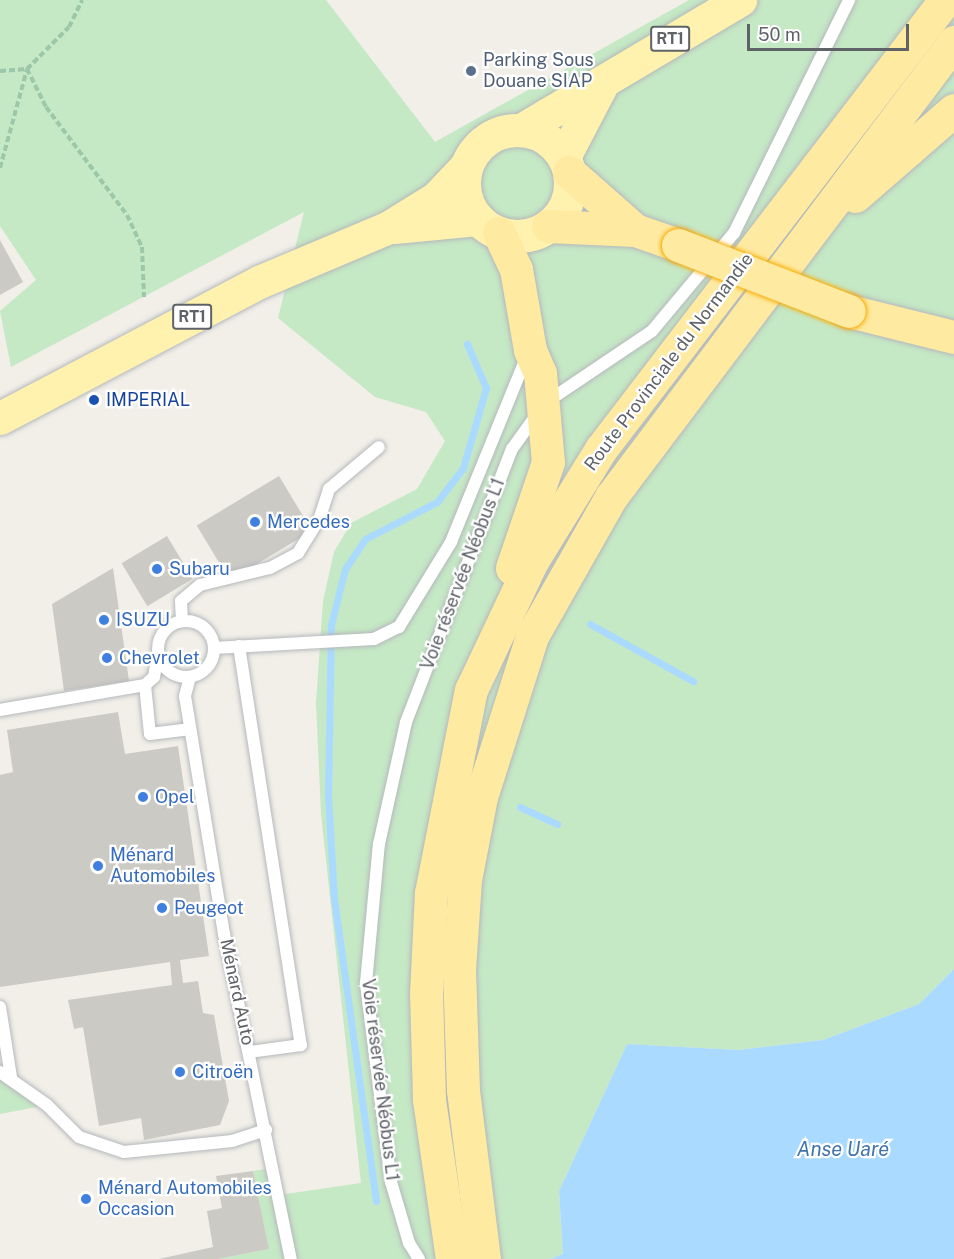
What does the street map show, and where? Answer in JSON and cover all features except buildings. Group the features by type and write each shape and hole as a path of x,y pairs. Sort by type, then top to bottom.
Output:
{"highway":[{"name":"Route Provinciale du Normandie","path":"452,1259 429,1099 426,994 431,893 471,690 532,561 601,449 945,0"},
{"name":"Route Provinciale du Normandie","path":"484,1259 463,1090 459,970 465,880 507,708 532,636 610,497 954,42"},
{"path":"808,236 954,110"},
{"path":"567,165 635,230"},
{"path":"471,690 548,462 545,403 530,350 516,269 488,226"},
{"path":"548,226 635,230 849,310 954,337"},
{"path":"849,310 954,316"}],"main road":[{"name":"RT1","path":"521,130 541,114 603,82 740,0"},
{"path":"567,165 553,144 521,130 488,139 466,166 465,194 488,226 524,235 548,226 567,202 567,165 603,82"},
{"name":"RT1","path":"0,418 260,282 389,227 436,198 466,166"},
{"name":"RT1","path":"389,227 488,226"}],"lane":[{"name":"Voie réservée Néobus L1","path":"419,1259 409,1243 391,1182 366,983 379,844 406,722 512,449 545,403 652,331 734,233 849,0"},
{"path":"214,648 317,640 374,639 399,627 424,592 451,542 530,350"},
{"path":"182,621 181,601 200,585 270,568 298,553 319,520 329,489 379,447"},
{"path":"0,710 145,685 154,677 160,636 182,621 200,624 214,648 208,666 190,677 167,669 158,654"},
{"path":"239,646 301,1045 250,1052"},
{"name":"Ménard Auto","path":"190,677 185,696 189,729 291,1259"},
{"path":"145,685 150,734 189,729"},
{"path":"0,1007 5,1075 79,1137 124,1152 232,1141 266,1130"}],"path":[{"path":"0,168 27,69 69,27 82,0"},
{"path":"0,71 27,69"},
{"path":"27,69 46,106 128,215 142,247 144,297"}],"green space":[{"path":"0,0 326,0 435,142 689,0 954,0 954,969 919,1004 823,1040 738,1050 627,1044 559,1191 563,1254 550,1259 218,1259 269,1249 253,1171 273,1168 279,1195 361,1183 321,814 316,703 323,601 334,552 351,523 417,489 445,441 426,412 375,397 278,318 304,212 11,367 0,311 36,280 0,226"},
{"path":"0,1072 47,1105 0,1114"}],"water":[{"name":"Anse Uaré","path":"954,969 954,1259 550,1259 563,1254 559,1191 627,1044 738,1050 823,1040 919,1004"}],"waterway":[{"path":"376,1201 334,899 328,796 331,625 345,569 365,539 437,502 463,468 486,388 467,344"},
{"path":"590,624 693,681"},
{"path":"520,807 557,824"}],"place":[{"name":"Parking Sous Douane SIAP","path":"471,71"},
{"name":"IMPERIAL","path":"94,400"},
{"name":"Mercedes","path":"255,522"},
{"name":"Subaru","path":"157,569"},
{"name":"ISUZU","path":"104,620"},
{"name":"Chevrolet","path":"107,658"},
{"name":"Opel","path":"143,797"},
{"name":"Ménard Automobiles","path":"98,866"},
{"name":"Peugeot","path":"162,908"},
{"name":"Citroën","path":"180,1072"},
{"name":"Ménard Automobiles Occasion","path":"86,1199"}]}
